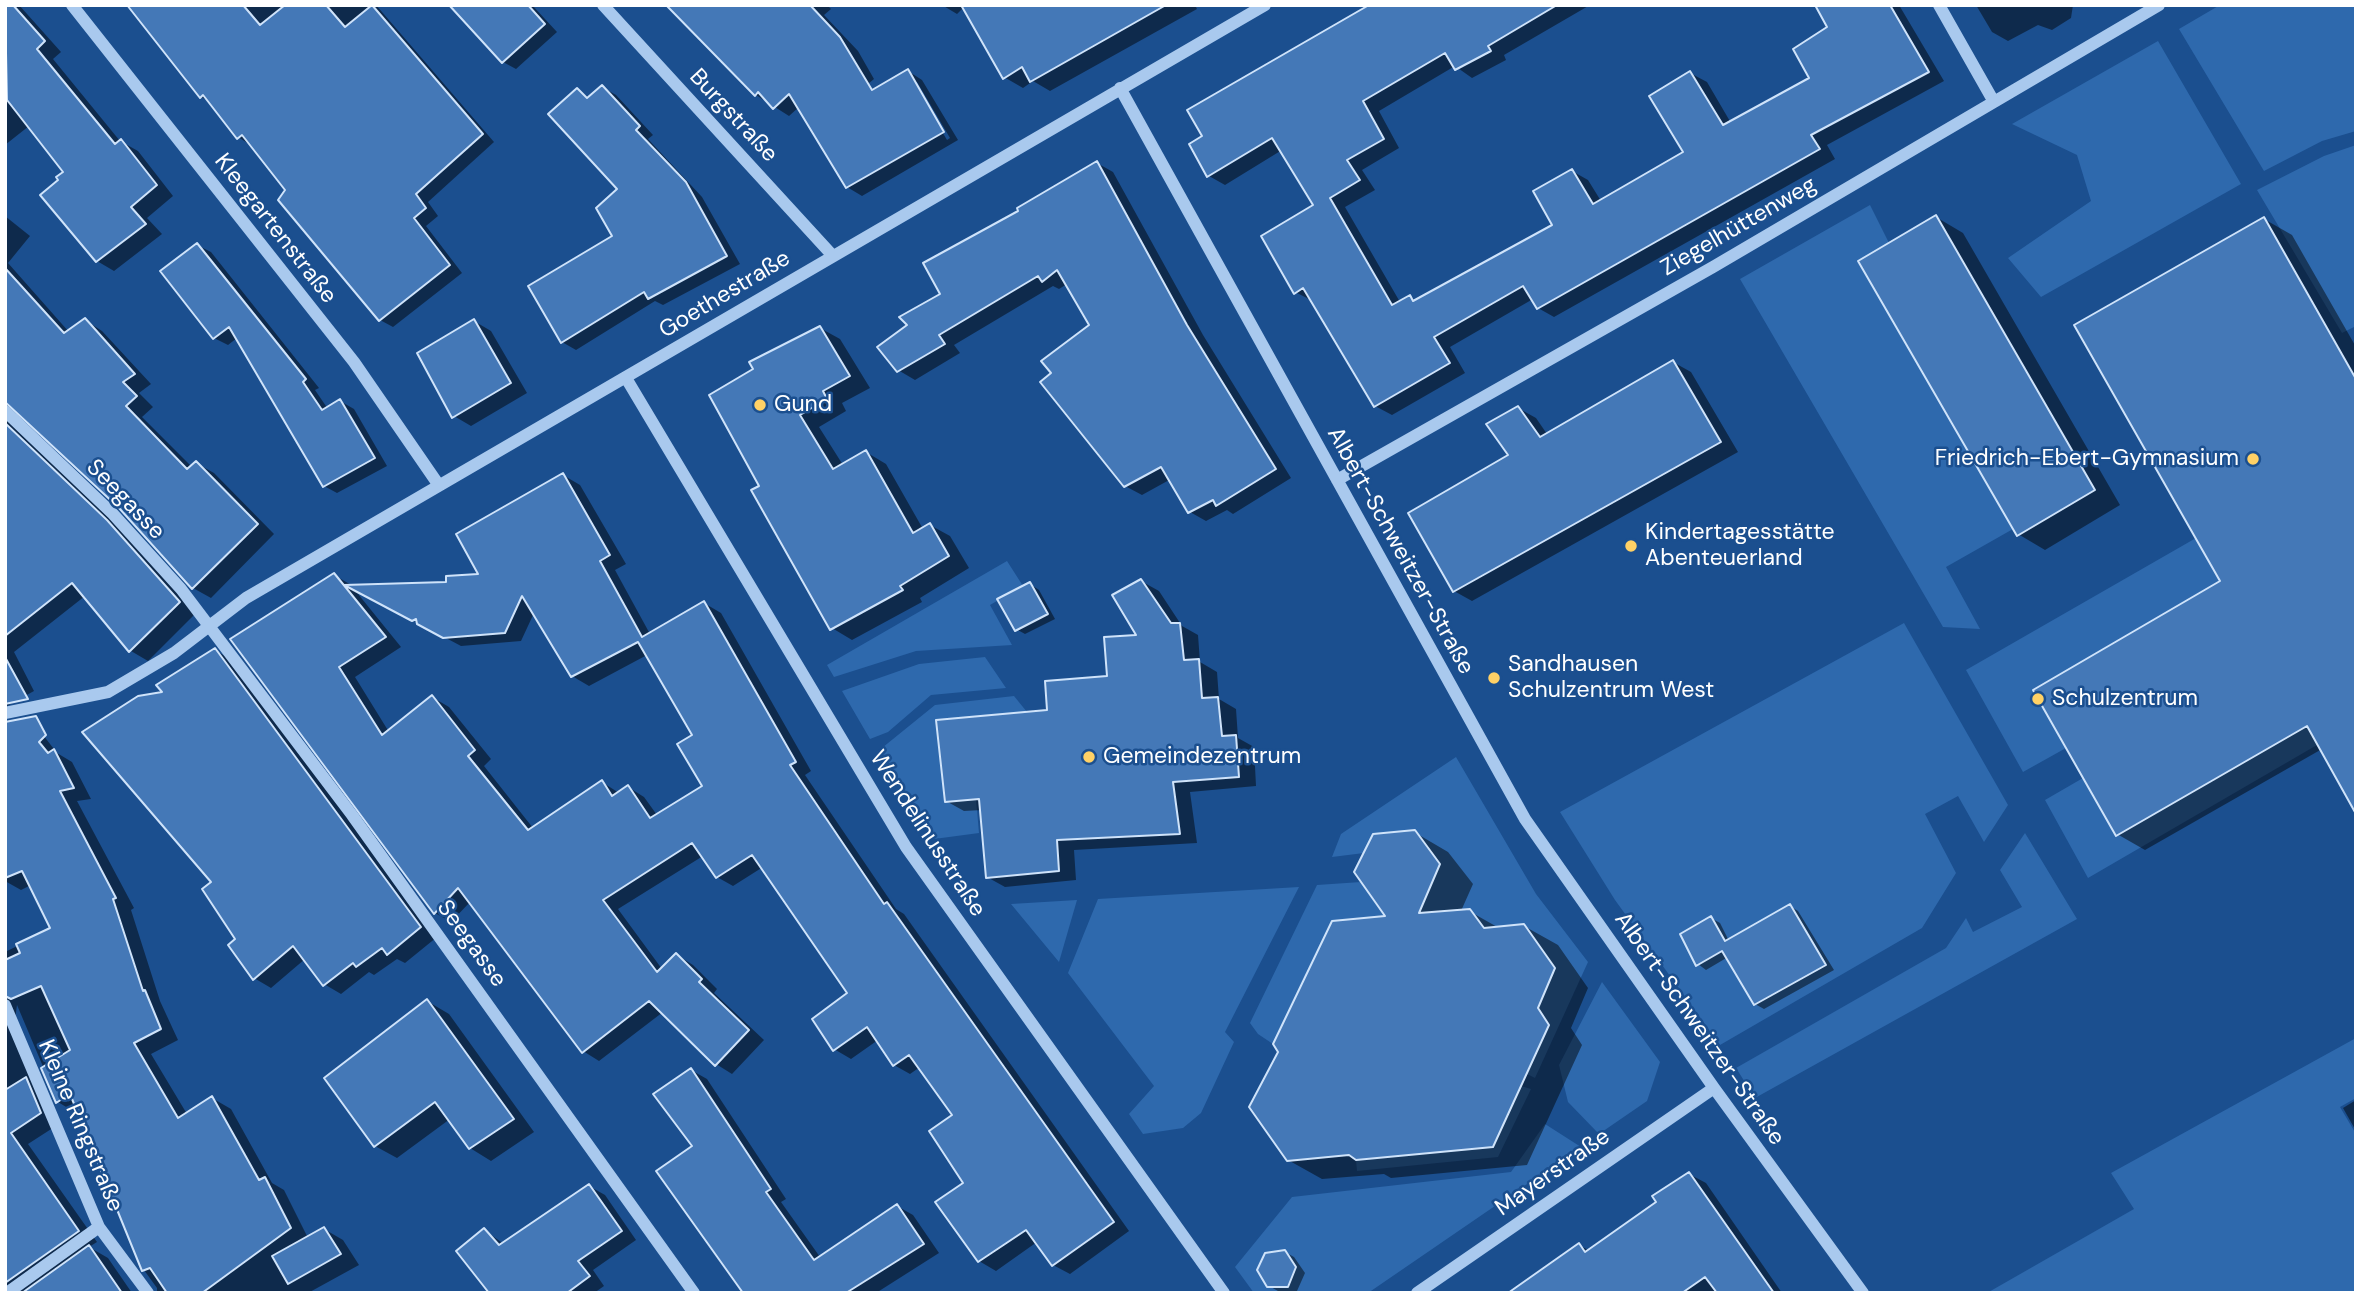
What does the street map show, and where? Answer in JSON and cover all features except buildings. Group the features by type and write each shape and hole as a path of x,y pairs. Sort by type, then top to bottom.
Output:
{"street":[{"name":"Kleegartenstraße","path":"72,5 354,362 438,484"},
{"name":"Burgstraße","path":"603,5 833,256"},
{"name":"Goethestraße","path":"208,624 246,598 438,484 626,378 1265,5"},
{"path":"1939,5 1994,102"},
{"name":"Ziegelhüttenweg","path":"1337,480 1713,267 2159,5"},
{"name":"Albert-Schweitzer-Straße","path":"1121,89 1525,819 1714,1088 1863,1293"},
{"name":"Wendelinusstraße","path":"626,378 906,847 1224,1293"},
{"name":"Seegasse","path":"5,411 113,514 208,624 352,815 694,1293"},
{"path":"5,713 108,692 174,653 208,624"},
{"name":"Kleine Ringstraße","path":"5,1005 99,1227 148,1293"},
{"name":"Mayerstraße","path":"1417,1293 1714,1088"},
{"path":"7,1293 99,1227"}],"shaded area":[{"path":"2220,5 2356,5 2356,131 2322,141 2264,171 2179,29"},
{"path":"2158,41 2241,184 2041,297 2008,258 2091,201 2077,155 2012,124"},
{"path":"2356,145 2356,326 2342,333 2257,190 2324,156"},
{"path":"1870,205 1889,243 1858,261 2013,529 1946,567 1980,629 1943,627 1740,279"},
{"path":"2196,538 2220,581 2034,690 2066,748 2023,772 1966,670"},
{"path":"1007,561 1023,586 990,605 1012,645 916,651 834,677 827,665"},
{"path":"1904,623 2008,805 1984,842 1958,796 1925,814 1956,873 1922,928 1720,1045 1615,900 1560,812"},
{"path":"985,657 1006,688 931,695 888,732 870,739 842,691 919,664"},
{"path":"1014,696 1027,712 936,720 945,802 976,799 979,833 934,839 877,752 935,705"},
{"path":"2306,726 2317,745 2088,878 2045,800 2083,778 2116,835"},
{"path":"1456,757 1536,894 1588,962 1535,1078 1527,1074 1549,1025 1538,1008 1555,968 1524,924 1484,928 1469,909 1332,921 1273,1044 1258,1034 1250,1023 1317,885 1361,882 1379,909 1423,904 1440,864 1415,830 1374,834 1364,853 1332,857 1341,834"},
{"path":"2025,833 2077,919 1755,1098 1736,1068 1946,948 1966,918 1973,932 2022,907 2000,870"},
{"path":"1299,887 1225,1032 1234,1042 1201,1113 1183,1128 1143,1134 1129,1114 1154,1086 1068,973 1098,899"},
{"path":"1077,900 1059,962 1011,904"},
{"path":"1602,982 1660,1062 1647,1101 1599,1134 1568,1102 1559,1065"},
{"path":"2356,1038 2356,1098 2340,1107 2356,1134 2356,1293 1987,1293 2134,1209 2111,1173"},
{"path":"1521,1086 1531,1089 1498,1157 1357,1171 1356,1160"},
{"path":"1545,1124 1581,1147 1368,1293 1254,1293 1235,1267 1292,1197 1511,1172"}],"place":[{"name":"Gund","path":"760,405"},
{"name":"Friedrich-Ebert-Gymnasium","path":"2253,459"},
{"name":"Kindertagesstätte Abenteuerland","path":"1631,546"},
{"name":"Sandhausen Schulzentrum West","path":"1494,678"},
{"name":"Schulzentrum","path":"2038,699"},
{"name":"Gemeindezentrum","path":"1089,757"}]}
